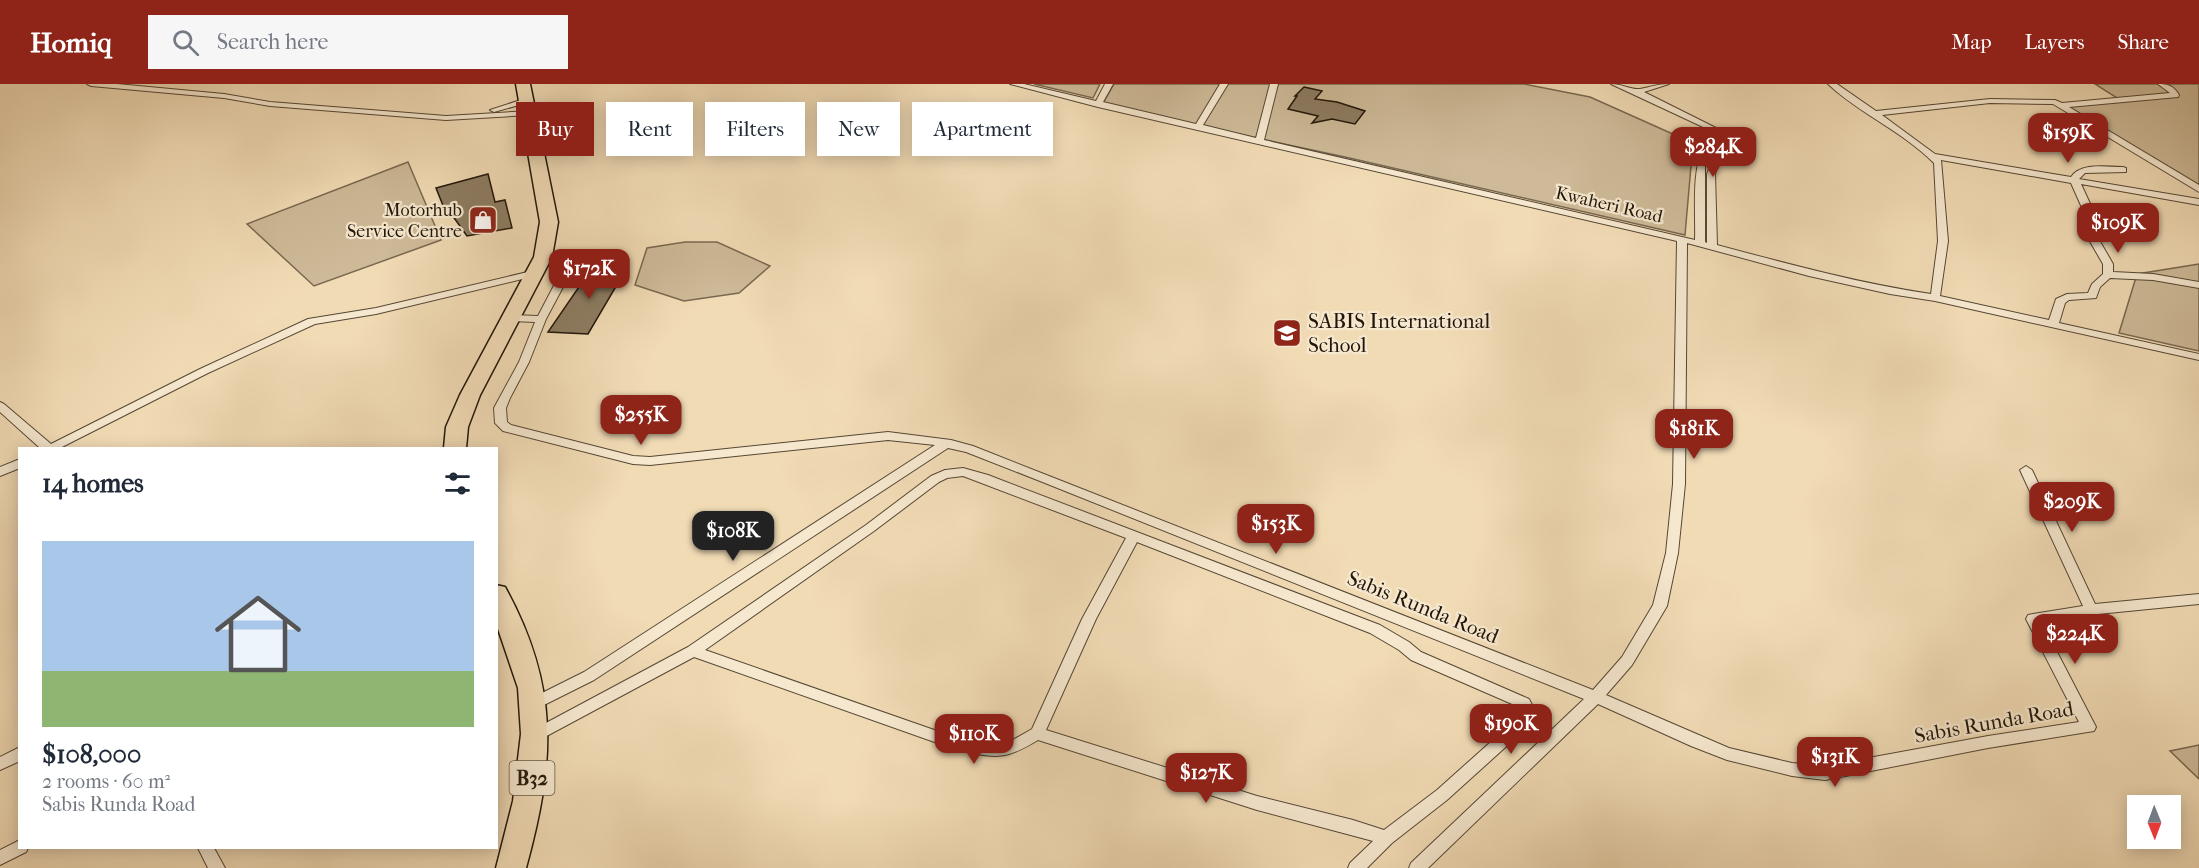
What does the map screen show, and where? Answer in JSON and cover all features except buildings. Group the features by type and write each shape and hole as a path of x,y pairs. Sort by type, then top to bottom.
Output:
{"highway":[{"path":"454,447 457,428 470,395 540,265 549,222 526,99"},
{"name":"B32","path":"498,598 516,639 530,687 536,735 526,816 511,868"}],"street":[{"path":"91,84 224,96 280,105 446,118 470,117 526,99"},
{"name":"Kwaheri Road","path":"1014,84 1682,239 1820,276 1935,298 2199,357"},
{"path":"1098,105 1109,84"},
{"path":"1198,127 1224,84"},
{"path":"1260,140 1274,84"},
{"path":"1614,84 1637,92 1726,135 1712,168 1712,247"},
{"path":"1637,92 1665,84"},
{"path":"1832,84 1933,156 1938,162 1943,242 1935,298"},
{"path":"2062,105 2175,95 2162,84"},
{"path":"470,117 526,99"},
{"path":"1872,114 1990,101 2049,101 2062,105 2199,189"},
{"path":"1700,244 1701,166 1708,146 1718,139 1721,132"},
{"path":"1933,156 2199,202"},
{"path":"1701,166 1712,168"},
{"path":"2074,179 2083,170 2123,170"},
{"path":"2074,179 2088,210 2089,231 2108,264 2108,275"},
{"path":"1417,868 1596,697 1627,661 1660,606 1672,553 1679,484 1682,239"},
{"path":"54,447 204,371 312,321 376,311 540,265 563,263 566,266 566,272 541,319 512,318"},
{"path":"2053,324 2060,301 2067,297 2092,296 2096,286 2108,275 2154,277 2199,285"},
{"name":"Sabis Runda Road","path":"541,319 524,362 500,408 501,423 507,428 633,460 650,461 870,437 905,437 947,443 1010,464 1596,697 1726,753 1799,772 1825,773 1988,742 2089,727 2033,619 2091,610 2199,599"},
{"path":"3,412 46,447"},
{"path":"533,704 590,676 947,443"},
{"path":"0,472 18,464"},
{"path":"2026,470 2091,610"},
{"path":"536,735 693,651 870,528 935,479 945,474 963,472 984,478 1375,629 1416,656 1524,703 1530,715 1525,721 1442,795 1386,838 1356,868"},
{"path":"693,651 979,750 996,751 1015,746 1037,733 1089,619 1133,537"},
{"path":"1037,733 1257,803 1353,827 1386,838"},
{"path":"0,764 18,754"},
{"path":"0,858 18,848"},
{"path":"207,849 217,868"}],"shaded area":[{"path":"1034,84 1100,84 1093,98"},
{"path":"1114,84 1524,84 1590,97 1693,143 1685,235 1345,157 1102,105"},
{"path":"2095,84 2199,84 2199,190 2063,103 2122,101"},
{"path":"408,162 441,240 314,286 247,224"},
{"path":"685,242 717,242 770,266 739,293 684,301 635,285 647,248"},
{"path":"2199,264 2199,351 2119,333 2137,274"},
{"path":"2199,745 2199,779 2170,751"}],"place":[{"name":"Motorhub Service Centre","path":"483,220"},
{"name":"SABIS International School","path":"1287,333"}]}
